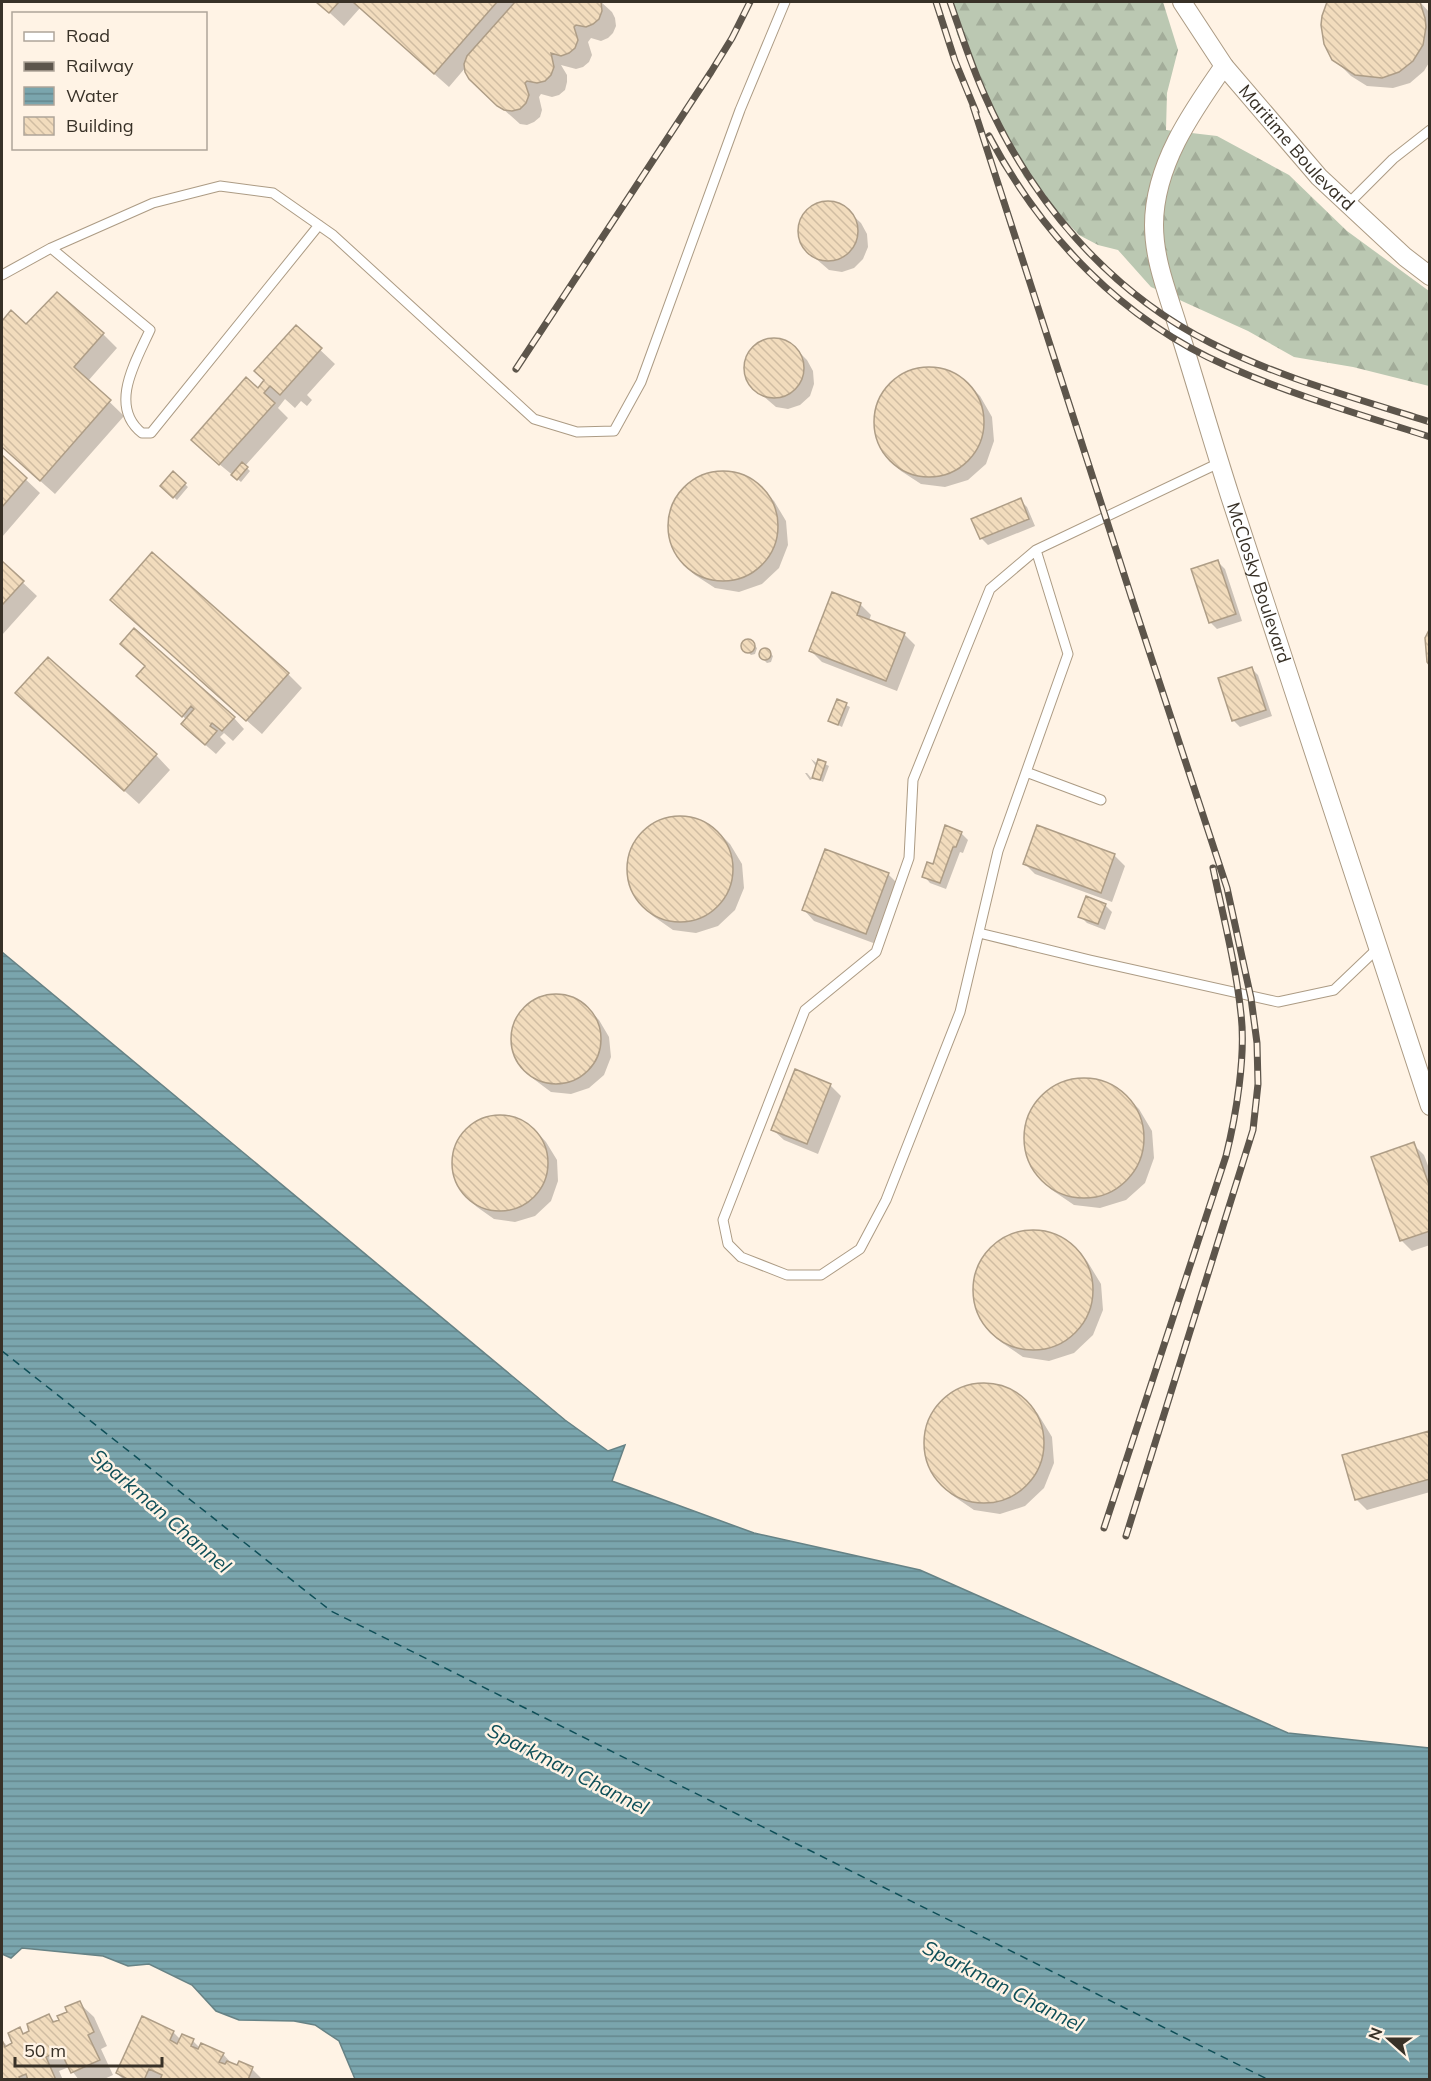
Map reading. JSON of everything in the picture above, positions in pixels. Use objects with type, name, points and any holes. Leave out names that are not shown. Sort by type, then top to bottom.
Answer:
[{"type":"street","name":"Maritime Boulevard","points":[[1182,2],[1224,66],[1319,177],[1405,257],[1430,276]]},
{"type":"street","name":"McClosky Boulevard","points":[[1224,66],[1189,115],[1170,155],[1159,188],[1154,224],[1156,250],[1164,285],[1219,463],[1430,1106]]},
{"type":"lane","points":[[2,274],[51,248],[153,203],[220,186],[273,193],[333,235],[534,418],[577,432],[614,431],[641,382],[740,110],[784,2]]},
{"type":"lane","points":[[1348,204],[1393,159],[1430,130]]},
{"type":"lane","points":[[51,248],[150,330],[128,378],[125,408],[134,427],[142,433],[151,433],[319,225]]},
{"type":"lane","points":[[1036,550],[1068,654],[998,851],[960,1012],[886,1200],[860,1249],[821,1275],[787,1275],[741,1257],[728,1244],[723,1220],[806,1010],[876,952],[909,858],[913,780],[990,589],[1036,550],[1219,463]]},
{"type":"lane","points":[[1026,772],[1101,800]]},
{"type":"lane","points":[[979,933],[1278,1002],[1334,990],[1378,948]]},
{"type":"green space","points":[[951,2],[1163,2],[1178,50],[1167,93],[1166,130],[1217,136],[1289,175],[1347,231],[1429,291],[1429,386],[1353,367],[1294,357],[1248,331],[1151,287],[1118,250],[1098,245],[1079,235],[1024,177],[1008,144],[988,112],[977,79],[957,34]]},
{"type":"water","name":"Sparkman Channel","points":[[2,952],[565,1420],[608,1451],[625,1445],[612,1481],[754,1533],[920,1570],[1288,1733],[1429,1748],[1429,2079],[355,2079],[339,2041],[315,2025],[294,2021],[239,2020],[216,2011],[192,1985],[149,1964],[128,1966],[103,1956],[22,1948],[11,1958],[2,1954]]},
{"type":"building","points":[[316,2],[339,2],[329,13]]},
{"type":"building","points":[[353,2],[497,2],[434,74]]},
{"type":"building","points":[[515,2],[601,2],[602,11],[599,19],[593,24],[586,27],[576,25],[574,27],[578,40],[575,48],[561,56],[551,53],[554,67],[551,75],[545,81],[537,83],[527,81],[525,83],[529,95],[526,103],[520,109],[512,111],[497,106],[469,79],[464,64],[467,56]]},
{"type":"building","points":[[1327,2],[1420,2],[1426,27],[1423,45],[1413,61],[1399,72],[1382,78],[1355,75],[1332,60],[1324,44],[1321,25]]},
{"type":"building","points":[[828,201],[845,206],[853,214],[858,231],[853,248],[845,256],[828,261],[811,256],[803,248],[798,231],[803,214],[811,206]]},
{"type":"building","points":[[57,292],[104,333],[74,367],[111,400],[40,481],[2,447],[2,321],[11,310],[26,324]]},
{"type":"building","points":[[296,325],[322,348],[280,395],[270,386],[264,393],[275,403],[219,465],[191,440],[246,377],[258,388],[264,380],[254,371]]},
{"type":"building","points":[[774,338],[791,343],[799,351],[804,368],[799,385],[791,393],[774,398],[757,393],[749,385],[744,368],[749,351],[757,343]]},
{"type":"building","points":[[929,367],[950,372],[968,383],[979,401],[984,422],[979,443],[968,461],[950,472],[929,477],[908,472],[890,461],[879,443],[874,422],[879,401],[890,383],[908,372]]},
{"type":"building","points":[[2,455],[27,478],[2,507]]},
{"type":"building","points":[[242,462],[248,467],[237,480],[231,475]]},
{"type":"building","points":[[173,471],[186,483],[173,498],[160,486]]},
{"type":"building","points":[[723,471],[744,476],[762,487],[773,505],[778,526],[773,547],[762,565],[744,576],[723,581],[702,576],[684,565],[673,547],[668,526],[673,505],[684,487],[702,476]]},
{"type":"building","points":[[1021,498],[1029,519],[980,539],[971,519]]},
{"type":"building","points":[[152,552],[289,673],[246,721],[110,600]]},
{"type":"building","points":[[1218,560],[1236,614],[1209,623],[1191,569]]},
{"type":"building","points":[[2,561],[24,581],[2,605]]},
{"type":"building","points":[[832,592],[861,603],[857,615],[905,633],[886,681],[809,651]]},
{"type":"building","points":[[134,628],[235,717],[222,731],[212,723],[210,726],[217,731],[205,745],[181,724],[194,709],[191,706],[182,717],[136,676],[145,666],[120,644]]},
{"type":"building","points":[[1430,628],[1430,666],[1427,662],[1425,638]]},
{"type":"building","points":[[748,639],[753,641],[755,646],[753,651],[748,653],[743,651],[741,646],[743,641]]},
{"type":"building","points":[[767,648],[770,649],[770,659],[763,660],[760,659],[759,652],[760,649]]},
{"type":"building","points":[[48,657],[157,754],[124,791],[15,693]]},
{"type":"building","points":[[1252,667],[1266,710],[1232,721],[1218,678]]},
{"type":"building","points":[[837,699],[847,703],[838,725],[828,721]]},
{"type":"building","points":[[818,759],[826,762],[820,780],[812,778]]},
{"type":"building","points":[[680,816],[700,820],[718,831],[729,849],[733,869],[729,889],[718,907],[700,918],[680,922],[660,918],[642,907],[631,889],[627,869],[631,849],[642,831],[660,820]]},
{"type":"building","points":[[945,825],[962,832],[956,847],[953,847],[940,883],[922,877],[927,862],[933,864]]},
{"type":"building","points":[[1037,825],[1115,854],[1101,893],[1023,864]]},
{"type":"building","points":[[825,849],[889,873],[866,934],[802,910]]},
{"type":"building","points":[[1086,896],[1106,904],[1098,924],[1078,917]]},
{"type":"building","points":[[556,994],[573,998],[588,1007],[597,1022],[601,1039],[597,1056],[588,1071],[573,1080],[556,1084],[539,1080],[524,1071],[515,1056],[511,1039],[515,1022],[524,1007],[539,998]]},
{"type":"building","points":[[795,1069],[831,1084],[807,1144],[771,1130]]},
{"type":"building","points":[[1084,1078],[1107,1083],[1126,1096],[1139,1115],[1144,1138],[1139,1161],[1126,1180],[1107,1193],[1084,1198],[1061,1193],[1042,1180],[1029,1161],[1024,1138],[1029,1115],[1042,1096],[1061,1083]]},
{"type":"building","points":[[500,1115],[519,1118],[534,1129],[545,1144],[548,1163],[545,1182],[534,1197],[519,1208],[500,1211],[481,1208],[466,1197],[455,1182],[452,1163],[455,1144],[466,1129],[481,1118]]},
{"type":"building","points":[[1414,1142],[1430,1188],[1430,1231],[1400,1241],[1371,1157]]},
{"type":"building","points":[[1033,1230],[1056,1235],[1075,1248],[1088,1267],[1093,1290],[1088,1313],[1075,1332],[1056,1345],[1033,1350],[1010,1345],[991,1332],[978,1313],[973,1290],[978,1267],[991,1248],[1010,1235]]},
{"type":"building","points":[[984,1383],[1007,1388],[1026,1401],[1039,1420],[1044,1443],[1039,1466],[1026,1485],[1007,1498],[984,1503],[961,1498],[942,1485],[929,1466],[924,1443],[929,1420],[942,1401],[961,1388]]},
{"type":"building","points":[[1429,1431],[1430,1479],[1355,1500],[1342,1455]]},
{"type":"building","points":[[80,2001],[94,2032],[88,2035],[100,2060],[71,2073],[60,2050],[46,2057],[56,2080],[28,2080],[26,2074],[19,2077],[20,2080],[2,2080],[2,2040],[5,2047],[12,2043],[8,2033],[20,2027],[23,2034],[29,2031],[27,2024],[49,2014],[53,2022],[59,2020],[57,2016],[67,2012],[65,2007]]},
{"type":"building","points":[[142,2016],[174,2031],[170,2040],[177,2044],[182,2034],[194,2039],[191,2046],[198,2049],[201,2043],[224,2053],[219,2062],[225,2064],[227,2061],[237,2065],[239,2061],[253,2067],[248,2080],[160,2080],[162,2075],[149,2069],[144,2080],[129,2080],[116,2073]]},
{"type":"ferry route","points":[[2,1351],[331,1611],[1269,2080]]},
{"type":"railway","points":[[516,369],[711,72],[750,2]]},
{"type":"railway","points":[[936,2],[955,61],[976,112]]},
{"type":"railway","points":[[950,2],[985,96],[1003,134],[1049,206],[1107,270],[1174,322],[1211,343],[1264,367],[1319,387],[1430,422]]},
{"type":"railway","points":[[973,106],[1227,888],[1251,998],[1257,1043],[1258,1084],[1253,1130],[1126,1536]]},
{"type":"railway","points":[[989,136],[1010,173],[1060,241],[1088,271],[1153,325],[1227,366],[1327,404],[1430,437]]},
{"type":"railway","points":[[1104,1528],[1226,1156],[1236,1105],[1241,1067],[1241,1014],[1233,959],[1213,868]]}]
